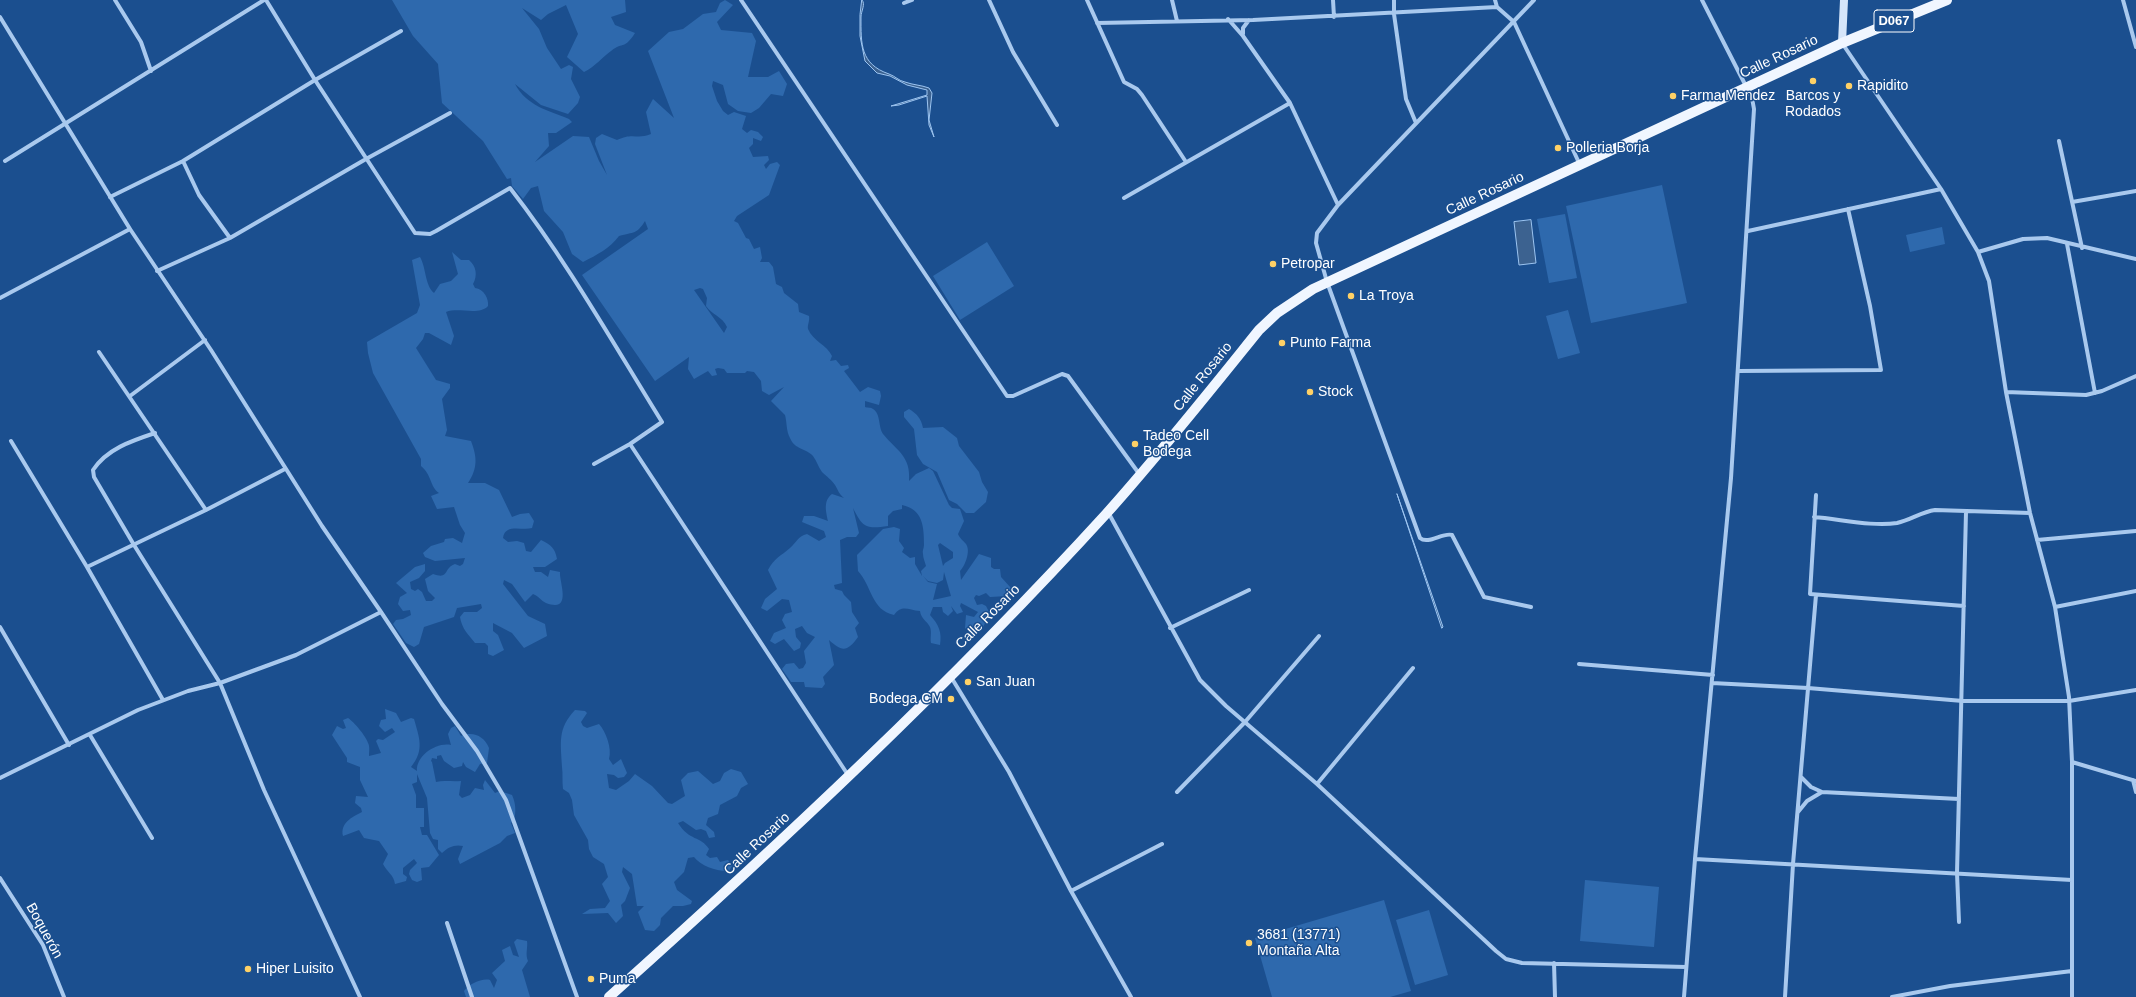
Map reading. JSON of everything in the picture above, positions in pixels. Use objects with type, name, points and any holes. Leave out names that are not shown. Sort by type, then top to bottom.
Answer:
[{"type":"main road","name":"Calle Rosario","points":[[609,997],[782,841],[849,776],[1059,565],[1140,475],[1259,330],[1277,313],[1313,289],[1327,282],[1842,43],[1947,0]]},
{"type":"street","points":[[115,0],[141,42],[151,71]]},
{"type":"street","points":[[5,161],[265,0],[315,80],[415,233],[430,234],[510,188],[565,265],[662,422],[630,444],[594,464]]},
{"type":"street","points":[[741,0],[1007,396],[1013,396],[1062,374],[1068,376],[1140,475]]},
{"type":"street","points":[[904,3],[912,0]]},
{"type":"street","points":[[989,0],[1013,52],[1057,125]]},
{"type":"street","points":[[1087,0],[1124,82],[1142,95],[1186,162]]},
{"type":"street","points":[[1172,0],[1177,21]]},
{"type":"street","points":[[1333,0],[1334,17]]},
{"type":"street","points":[[1394,0],[1394,14],[1406,99],[1416,123]]},
{"type":"street","points":[[1495,0],[1497,7],[1514,22],[1580,165]]},
{"type":"street","points":[[1532,607],[1484,597],[1452,535],[1448,534],[1426,540],[1420,538],[1327,282],[1316,243],[1317,233],[1338,205],[1534,0]]},
{"type":"street","points":[[1684,997],[1694,859],[1727,533],[1748,231],[1754,109],[1752,98],[1702,0]]},
{"type":"street","points":[[1844,0],[1842,43],[1941,189],[1978,252],[1993,300],[2006,392],[2036,540],[2055,606],[2069,700],[2072,762],[2072,997]]},
{"type":"street","points":[[2122,0],[2136,47]]},
{"type":"street","points":[[1097,23],[1334,17],[1497,7]]},
{"type":"street","points":[[0,16],[65,124],[157,271],[205,340],[322,526],[382,612],[442,704],[477,751],[506,800],[577,997]]},
{"type":"street","points":[[1228,19],[1244,36],[1290,103],[1338,205]]},
{"type":"street","points":[[1244,36],[1242,30],[1250,20]]},
{"type":"street","points":[[110,197],[182,161],[315,80],[401,31]]},
{"type":"street","points":[[1124,198],[1290,103]]},
{"type":"street","points":[[157,271],[230,238],[366,159],[450,113]]},
{"type":"street","points":[[2059,140],[2082,248]]},
{"type":"street","points":[[182,161],[199,195],[230,238]]},
{"type":"street","points":[[1748,231],[1941,189]]},
{"type":"street","points":[[2072,202],[2136,191]]},
{"type":"street","points":[[1738,371],[1881,370],[1870,306],[1848,209]]},
{"type":"street","points":[[0,298],[130,229]]},
{"type":"street","points":[[1978,252],[2023,239],[2047,238],[2082,248],[2136,259]]},
{"type":"street","points":[[2067,244],[2095,393]]},
{"type":"street","points":[[130,396],[205,340]]},
{"type":"street","points":[[99,352],[206,510]]},
{"type":"street","points":[[2006,392],[2071,395],[2095,393],[2136,376]]},
{"type":"street","points":[[155,433],[112,451],[101,460],[93,470],[97,485],[220,683],[268,798],[360,997]]},
{"type":"street","points":[[11,441],[87,567],[163,700]]},
{"type":"street","points":[[630,444],[849,776]]},
{"type":"street","points":[[87,567],[206,510],[286,468]]},
{"type":"street","points":[[1816,495],[1810,593],[1816,595],[1964,606]]},
{"type":"street","points":[[1814,517],[1887,524],[1904,521],[1925,512],[1935,510],[2030,513]]},
{"type":"street","points":[[1108,512],[1170,628],[1200,680],[1245,722],[1317,784],[1496,951],[1512,961],[1554,964],[1686,967]]},
{"type":"street","points":[[1958,922],[1958,799],[1962,701],[1966,512]]},
{"type":"street","points":[[2036,540],[2136,531]]},
{"type":"street","points":[[1170,628],[1249,590]]},
{"type":"street","points":[[2055,606],[2136,591]]},
{"type":"street","points":[[1785,997],[1793,864],[1816,595]]},
{"type":"street","points":[[0,778],[90,735],[138,710],[195,688],[220,683],[296,655],[382,612]]},
{"type":"street","points":[[0,627],[69,745]]},
{"type":"street","points":[[1177,792],[1245,722],[1319,636]]},
{"type":"street","points":[[1579,664],[1713,675]]},
{"type":"street","points":[[1317,784],[1413,668]]},
{"type":"street","points":[[950,675],[1009,772],[1071,891],[1131,997]]},
{"type":"street","points":[[1712,683],[1808,688],[1962,701],[2069,700],[2136,690]]},
{"type":"street","points":[[90,735],[152,838]]},
{"type":"street","points":[[2072,762],[2135,780],[2136,792]]},
{"type":"street","points":[[1801,777],[1811,787],[1822,792],[1958,799]]},
{"type":"street","points":[[1798,812],[1808,801],[1822,792]]},
{"type":"street","points":[[1071,891],[1162,844]]},
{"type":"street","points":[[1694,859],[2072,880]]},
{"type":"street","name":"Boquerón","points":[[0,878],[43,945],[64,997]]},
{"type":"street","points":[[447,923],[472,997]]},
{"type":"street","points":[[1554,964],[1555,997]]},
{"type":"street","points":[[1892,997],[1950,986],[2072,971]]},
{"type":"shaded area","points":[[392,0],[625,0],[626,12],[611,17],[615,25],[635,33],[626,44],[615,48],[584,72],[567,57],[578,34],[566,5],[548,14],[541,20],[522,8],[539,29],[547,48],[561,69],[569,65],[573,67],[571,79],[580,97],[578,103],[568,114],[541,105],[515,84],[525,97],[538,106],[569,119],[572,122],[556,133],[548,133],[549,146],[535,162],[573,136],[589,137],[599,161],[607,175],[595,144],[596,138],[602,134],[617,140],[631,136],[646,136],[651,134],[646,112],[653,99],[674,118],[648,51],[669,32],[683,29],[703,14],[716,12],[720,3],[725,0],[733,5],[717,22],[721,30],[752,33],[756,41],[748,77],[768,77],[779,71],[787,84],[783,96],[771,94],[759,108],[751,113],[738,111],[728,104],[723,85],[713,81],[712,86],[717,101],[723,111],[728,115],[734,112],[746,116],[742,129],[747,133],[751,130],[758,132],[763,137],[761,141],[753,138],[753,144],[749,148],[753,157],[768,156],[769,160],[764,165],[766,169],[770,164],[777,162],[780,165],[769,195],[737,216],[734,221],[738,223],[754,249],[760,247],[762,258],[760,262],[769,262],[773,267],[776,284],[782,287],[784,293],[798,304],[799,312],[809,316],[808,329],[813,337],[830,352],[832,356],[830,361],[836,360],[841,366],[848,365],[849,368],[844,371],[860,392],[868,387],[880,391],[881,396],[879,405],[865,401],[865,407],[876,411],[881,431],[902,454],[908,466],[909,481],[916,474],[929,468],[933,471],[949,505],[952,508],[960,509],[964,521],[958,534],[966,544],[968,550],[964,566],[960,571],[961,580],[979,554],[991,558],[991,567],[994,569],[1000,569],[1001,577],[1011,588],[1010,594],[1007,596],[990,597],[986,593],[979,596],[976,595],[974,598],[977,605],[982,604],[986,606],[990,614],[983,627],[968,631],[965,628],[966,615],[974,617],[978,612],[961,603],[960,606],[963,612],[957,614],[951,606],[953,611],[948,616],[943,612],[942,607],[933,607],[930,615],[936,622],[939,629],[941,636],[940,645],[931,643],[930,627],[920,611],[906,608],[900,610],[894,615],[881,608],[876,603],[863,577],[858,571],[857,555],[883,529],[894,527],[900,529],[899,541],[904,548],[902,552],[910,558],[915,557],[915,564],[922,576],[921,571],[926,566],[923,553],[923,525],[914,510],[902,505],[902,509],[893,511],[888,516],[888,526],[881,527],[866,526],[860,520],[853,508],[859,533],[856,537],[847,537],[840,540],[842,583],[834,585],[835,589],[842,591],[851,602],[852,612],[859,623],[855,628],[858,637],[851,646],[844,649],[829,640],[834,665],[823,677],[825,684],[822,688],[805,687],[804,682],[791,682],[782,669],[786,664],[794,663],[799,669],[803,668],[806,663],[804,651],[815,637],[807,633],[802,626],[795,629],[796,637],[801,643],[800,648],[794,651],[784,639],[775,644],[770,641],[774,633],[786,628],[782,620],[785,614],[792,612],[789,600],[782,599],[767,611],[761,608],[765,599],[777,589],[768,570],[775,560],[802,536],[807,534],[819,541],[826,537],[824,531],[802,522],[804,516],[814,516],[828,521],[826,503],[829,497],[832,494],[844,498],[832,481],[822,472],[813,456],[792,442],[788,432],[785,415],[771,401],[784,387],[769,395],[762,391],[761,381],[754,372],[747,371],[745,373],[727,373],[724,369],[718,368],[715,369],[717,375],[712,376],[708,371],[694,379],[688,369],[689,357],[655,381],[582,275],[648,229],[645,221],[637,230],[632,233],[619,236],[607,248],[583,262],[572,254],[563,232],[544,211],[538,186],[531,188],[523,199],[512,186],[511,178],[507,179],[483,141],[442,103],[438,64],[413,36]],"holes":[[[700,288],[703,289],[707,298],[706,306],[725,323],[727,327],[724,333],[694,290]],[[940,543],[953,552],[953,558],[943,566],[938,545]],[[944,572],[951,596],[933,600],[937,584],[928,582],[923,576],[928,581],[937,583],[943,580]]]},
{"type":"shaded area","points":[[862,0],[864,4],[861,17],[861,36],[867,59],[879,70],[901,81],[929,88],[932,93],[929,120],[934,137],[929,125],[927,96],[891,106],[927,95],[927,90],[907,85],[890,76],[877,73],[865,61],[860,36],[860,15]]},
{"type":"shaded area","points":[[1662,185],[1687,303],[1591,323],[1566,206]]},
{"type":"shaded area","points":[[1565,214],[1577,278],[1549,283],[1537,219]]},
{"type":"shaded area","points":[[1531,220],[1536,263],[1519,265],[1514,222]]},
{"type":"shaded area","points":[[1942,227],[1945,244],[1910,252],[1906,235]]},
{"type":"shaded area","points":[[987,242],[1014,286],[960,320],[933,276]]},
{"type":"shaded area","points":[[452,252],[461,260],[469,260],[473,265],[476,274],[473,284],[475,288],[483,292],[488,300],[488,306],[484,309],[474,311],[457,310],[446,312],[454,336],[451,345],[429,333],[425,333],[423,339],[416,348],[436,380],[450,384],[450,388],[442,399],[447,430],[445,436],[471,441],[476,462],[474,472],[468,483],[485,483],[499,490],[512,517],[529,513],[534,521],[532,528],[510,529],[504,533],[503,538],[508,542],[517,541],[524,543],[526,551],[531,552],[541,540],[550,545],[554,549],[557,559],[545,567],[533,567],[535,572],[541,572],[548,577],[550,570],[560,572],[563,595],[559,604],[554,605],[546,603],[533,594],[525,602],[512,584],[504,580],[503,584],[528,616],[545,624],[547,636],[524,648],[512,633],[493,623],[493,631],[498,635],[504,650],[493,656],[488,654],[488,646],[485,643],[475,643],[462,625],[460,617],[464,612],[477,612],[482,608],[481,604],[457,608],[454,617],[424,627],[419,644],[414,647],[406,643],[393,624],[396,620],[403,619],[411,615],[410,610],[403,611],[398,604],[400,597],[407,593],[396,583],[415,567],[425,564],[425,571],[419,578],[410,582],[411,589],[415,591],[418,589],[422,592],[426,601],[432,601],[435,598],[428,591],[425,579],[433,574],[444,575],[451,566],[455,564],[460,566],[463,564],[465,558],[435,561],[425,557],[423,553],[431,546],[444,542],[445,539],[453,538],[462,543],[465,533],[460,525],[454,507],[437,509],[431,496],[439,493],[434,488],[425,469],[421,466],[421,459],[373,373],[367,342],[417,313],[420,305],[412,260],[420,257],[427,281],[434,293],[440,284],[451,281],[458,274]]},
{"type":"shaded area","points":[[1568,310],[1580,353],[1558,359],[1546,316]]},
{"type":"shaded area","points":[[909,409],[918,417],[923,428],[943,427],[957,438],[959,446],[979,472],[982,482],[988,492],[986,502],[974,513],[966,513],[957,504],[949,500],[937,472],[923,464],[917,455],[914,429],[904,417],[904,412]]},
{"type":"shaded area","points":[[1397,494],[1443,627],[1442,628]]},
{"type":"shaded area","points":[[385,709],[396,713],[401,722],[411,718],[414,719],[420,743],[418,755],[411,767],[417,771],[420,760],[428,751],[439,746],[451,745],[448,734],[451,728],[455,726],[461,736],[474,734],[484,740],[489,748],[487,763],[480,764],[475,772],[466,767],[463,762],[462,766],[454,768],[444,761],[441,755],[437,756],[437,759],[432,758],[431,761],[436,782],[461,781],[459,795],[462,798],[470,795],[475,788],[484,790],[483,785],[485,780],[495,793],[500,791],[512,795],[515,811],[514,821],[511,823],[515,833],[507,836],[500,843],[460,864],[458,859],[463,846],[452,846],[442,853],[438,849],[438,840],[433,839],[430,833],[427,798],[417,774],[417,782],[412,784],[416,795],[416,808],[424,808],[424,827],[420,827],[422,835],[427,835],[439,855],[429,867],[421,868],[422,880],[417,882],[412,880],[409,874],[410,870],[417,863],[414,859],[403,868],[403,874],[407,877],[406,881],[395,884],[393,878],[383,864],[388,854],[379,841],[364,838],[359,830],[343,836],[343,827],[345,824],[351,818],[362,812],[361,808],[355,803],[356,796],[368,797],[360,780],[360,767],[347,762],[347,758],[332,735],[337,726],[343,729],[346,728],[343,720],[348,718],[360,729],[367,740],[369,746],[369,756],[381,753],[376,741],[378,739],[383,740],[395,732],[392,728],[385,732],[379,726],[381,720],[386,719]]},
{"type":"shaded area","points":[[575,710],[585,711],[587,713],[581,722],[583,726],[587,728],[599,724],[602,727],[608,740],[610,750],[609,759],[613,765],[621,759],[627,773],[624,777],[618,778],[614,775],[607,774],[609,788],[616,790],[629,781],[635,774],[652,786],[668,803],[672,804],[685,796],[681,780],[688,773],[698,771],[713,784],[720,781],[724,773],[731,769],[741,772],[748,784],[741,788],[737,796],[720,805],[718,814],[708,818],[706,825],[714,832],[715,837],[709,838],[706,831],[701,829],[696,830],[683,821],[678,823],[686,833],[706,845],[709,849],[706,855],[710,858],[717,857],[720,862],[728,860],[732,866],[729,871],[720,870],[705,866],[694,857],[688,858],[684,872],[674,882],[677,890],[692,901],[691,904],[673,906],[661,918],[660,925],[654,931],[645,930],[638,912],[644,906],[637,906],[632,874],[623,867],[622,872],[630,888],[625,901],[621,905],[623,916],[616,923],[608,913],[582,914],[590,909],[605,908],[610,901],[602,884],[608,877],[604,864],[593,857],[589,849],[588,840],[574,815],[572,800],[569,793],[563,789],[561,737],[565,724]]},
{"type":"shaded area","points":[[1585,880],[1659,887],[1654,947],[1580,941]]},
{"type":"shaded area","points":[[1384,900],[1411,991],[1390,997],[1272,997],[1255,938]]},
{"type":"shaded area","points":[[1429,910],[1448,975],[1415,985],[1396,920]]},
{"type":"shaded area","points":[[517,939],[527,941],[528,961],[522,970],[530,997],[466,997],[464,991],[476,982],[490,980],[494,988],[497,980],[492,973],[505,961],[502,950],[510,946],[513,955],[519,957],[514,942]]},
{"type":"place","name":"Barcos y Rodados","points":[[1813,81]]},
{"type":"place","name":"Rapidito","points":[[1849,86]]},
{"type":"place","name":"Farma Mendez","points":[[1673,96]]},
{"type":"place","name":"Polleria Borja","points":[[1558,148]]},
{"type":"place","name":"Petropar","points":[[1273,264]]},
{"type":"place","name":"La Troya","points":[[1351,296]]},
{"type":"place","name":"Punto Farma","points":[[1282,343]]},
{"type":"place","name":"Stock","points":[[1310,392]]},
{"type":"place","name":"Tadeo Cell Bodega","points":[[1135,444]]},
{"type":"place","name":"San Juan","points":[[968,682]]},
{"type":"place","name":"Bodega CM","points":[[951,699]]},
{"type":"place","name":"3681 (13771) Montaña Alta","points":[[1249,943]]},
{"type":"place","name":"Hiper Luisito","points":[[248,969]]},
{"type":"place","name":"Puma","points":[[591,979]]}]
